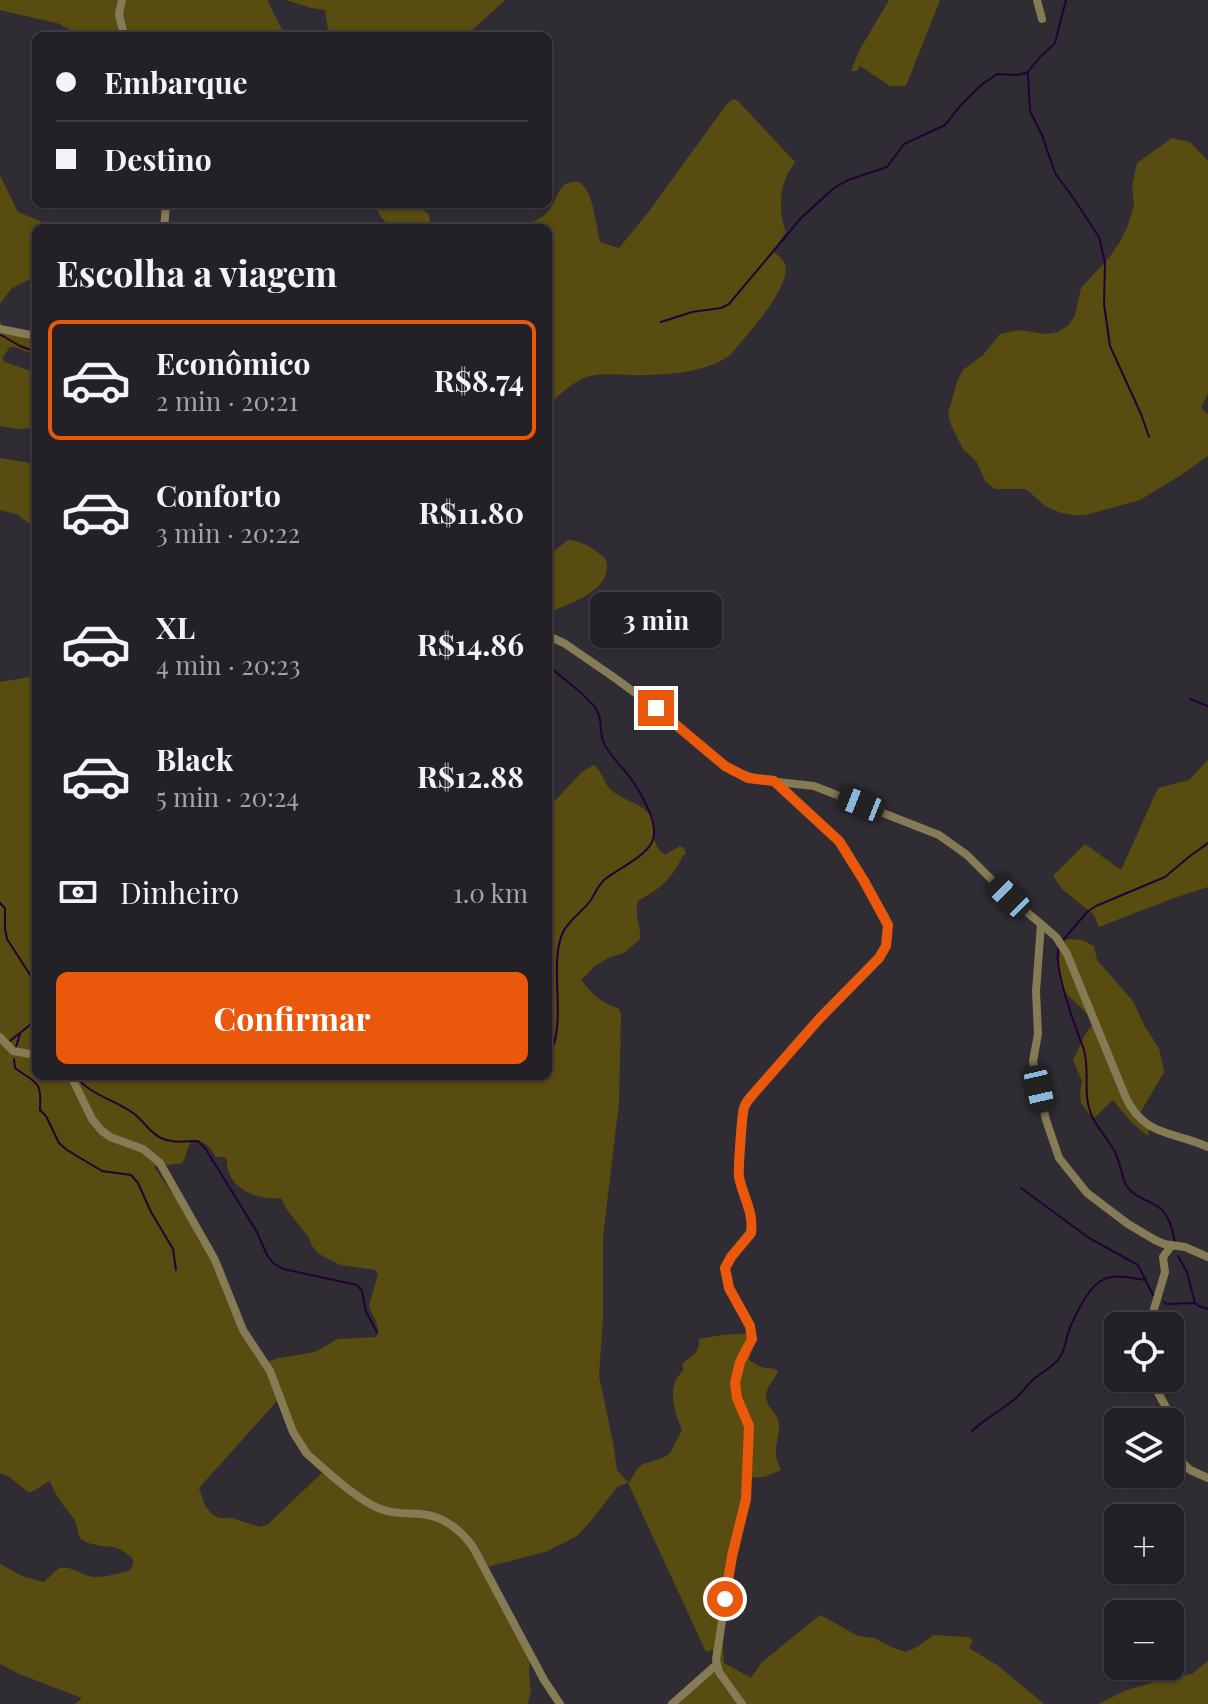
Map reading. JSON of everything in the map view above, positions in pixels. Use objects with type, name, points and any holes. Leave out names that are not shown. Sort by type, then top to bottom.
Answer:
[{"type":"street","points":[[122,0],[119,14],[123,32]]},
{"type":"street","points":[[1037,0],[1042,19]]},
{"type":"street","points":[[0,329],[32,335]]},
{"type":"street","points":[[552,638],[612,676],[674,722],[725,766],[748,778],[814,786],[930,830],[958,848],[1056,937],[1067,954],[1126,1098],[1138,1116],[1153,1129],[1208,1147]]},
{"type":"street","points":[[672,1704],[716,1665],[732,1556],[746,1499],[749,1426],[737,1398],[735,1383],[740,1362],[751,1344],[751,1330],[729,1288],[725,1273],[727,1263],[751,1233],[752,1227],[739,1178],[742,1116],[746,1103],[755,1092],[820,1018],[879,958],[889,936],[885,917],[846,850],[774,781]]},
{"type":"street","points":[[1041,924],[1036,991],[1038,1034],[1033,1061],[1046,1120],[1059,1158],[1097,1202],[1148,1237],[1208,1257]]},
{"type":"street","points":[[0,1037],[13,1051],[32,1054]]},
{"type":"street","points":[[73,1080],[92,1119],[101,1130],[110,1137],[143,1149],[160,1163],[215,1260],[243,1330],[270,1371],[301,1447],[368,1503],[388,1511],[433,1516],[461,1533],[473,1547],[560,1704]]},
{"type":"street","points":[[1153,1312],[1165,1272],[1163,1257],[1172,1245]]},
{"type":"street","points":[[1158,1392],[1167,1409],[1183,1463],[1190,1470],[1208,1478]]},
{"type":"street","points":[[716,1665],[742,1704]]},
{"type":"shaded area","points":[[0,0],[267,0],[283,32],[73,32],[60,24],[0,10]]},
{"type":"shaded area","points":[[286,0],[505,0],[470,32],[330,32],[325,10]]},
{"type":"shaded area","points":[[889,0],[940,0],[906,86],[890,86],[860,66],[857,71],[851,71],[860,49]]},
{"type":"shaded area","points":[[733,99],[738,101],[795,162],[782,192],[781,214],[786,232],[773,251],[784,263],[785,275],[774,299],[729,356],[718,362],[670,374],[594,375],[577,381],[552,402],[552,224],[530,224],[552,208],[565,184],[578,182],[591,200],[600,242],[619,248]]},
{"type":"shaded area","points":[[1172,138],[1190,142],[1208,161],[1208,393],[1201,408],[1208,414],[1208,456],[1140,500],[1086,515],[1061,513],[1045,506],[1026,489],[995,489],[986,482],[976,461],[963,449],[951,425],[948,413],[958,379],[963,370],[983,355],[1000,334],[1019,330],[1046,334],[1058,332],[1069,325],[1075,315],[1081,288],[1108,259],[1128,225],[1134,205],[1132,186],[1137,163]]},
{"type":"shaded area","points":[[0,175],[18,212],[47,224],[32,224],[32,278],[11,289],[0,304]]},
{"type":"shaded area","points":[[377,208],[421,208],[429,215],[430,224],[390,224]]},
{"type":"shaded area","points":[[0,321],[7,333],[32,340],[32,353],[10,347],[2,358],[5,362],[32,372],[32,428],[0,426]]},
{"type":"shaded area","points":[[0,458],[32,463],[32,525],[19,515],[0,510]]},
{"type":"shaded area","points":[[568,540],[576,541],[603,556],[607,564],[605,576],[593,591],[552,611],[552,553]]},
{"type":"shaded area","points":[[32,677],[32,1080],[552,1080],[552,804],[582,772],[594,765],[612,791],[646,811],[653,820],[656,844],[665,855],[680,846],[686,854],[665,882],[638,901],[640,939],[624,953],[595,966],[581,980],[597,997],[618,1008],[621,1014],[619,1103],[603,1236],[599,1376],[617,1470],[629,1483],[643,1464],[670,1453],[682,1430],[674,1407],[673,1391],[683,1371],[683,1363],[697,1351],[699,1339],[755,1333],[749,1360],[778,1371],[766,1395],[779,1424],[776,1451],[781,1470],[764,1477],[749,1478],[742,1538],[725,1619],[724,1663],[751,1678],[762,1662],[820,1615],[858,1636],[874,1638],[906,1652],[933,1635],[968,1637],[973,1640],[969,1648],[997,1665],[1044,1704],[674,1704],[712,1665],[713,1650],[706,1652],[628,1483],[617,1487],[577,1536],[545,1552],[487,1567],[530,1656],[531,1690],[528,1704],[75,1704],[82,1698],[0,1664],[0,1564],[22,1576],[44,1582],[56,1570],[63,1568],[96,1577],[129,1571],[133,1559],[117,1548],[91,1544],[80,1538],[75,1521],[50,1481],[28,1492],[0,1473],[0,682]],"holes":[[[193,1140],[201,1142],[216,1157],[227,1160],[232,1178],[245,1191],[262,1197],[281,1198],[319,1254],[340,1265],[375,1270],[378,1274],[369,1306],[377,1325],[377,1337],[338,1339],[315,1352],[267,1362],[237,1318],[207,1248],[154,1167],[182,1163]],[[277,1401],[316,1463],[325,1470],[267,1525],[260,1527],[213,1515],[205,1506],[199,1488]]]},
{"type":"shaded area","points":[[1208,760],[1208,887],[1099,927],[1094,915],[1062,889],[1053,876],[1085,844],[1121,870],[1158,788],[1189,780]]},
{"type":"shaded area","points":[[1082,940],[1094,946],[1097,960],[1133,1001],[1159,1048],[1164,1072],[1140,1113],[1149,1128],[1148,1136],[1132,1123],[1113,1100],[1093,1119],[1081,1103],[1082,1081],[1073,1060],[1084,1036],[1094,1024],[1061,983],[1061,942]]},
{"type":"shaded area","points":[[1208,1661],[1208,1704],[1099,1704],[1124,1691],[1161,1680],[1184,1680],[1184,1675],[1192,1674]]},
{"type":"waterway","points":[[661,322],[729,304],[801,218],[834,188],[887,167],[904,144],[945,125],[980,86],[997,74],[1028,72],[1055,43],[1066,0]]},
{"type":"waterway","points":[[1028,74],[1030,111],[1055,173],[1099,237],[1105,263],[1104,304],[1110,346],[1149,437]]},
{"type":"waterway","points":[[1,335],[32,350]]},
{"type":"waterway","points":[[552,668],[597,710],[603,741],[633,781],[654,826],[648,848],[604,880],[563,932],[557,958],[558,1018],[553,1047]]},
{"type":"waterway","points":[[1190,699],[1208,706]]},
{"type":"waterway","points":[[1064,939],[1087,912],[1165,877],[1208,843]]},
{"type":"waterway","points":[[0,903],[5,908],[7,939],[32,978]]},
{"type":"waterway","points":[[1059,946],[1061,981],[1085,1055],[1091,1114],[1114,1150],[1126,1185],[1133,1193],[1164,1212],[1171,1224],[1175,1243]]},
{"type":"waterway","points":[[10,1041],[32,1023]]},
{"type":"waterway","points":[[16,1047],[20,1034]]},
{"type":"waterway","points":[[14,1059],[15,1068],[32,1079]]},
{"type":"waterway","points":[[33,1080],[39,1087],[40,1110],[59,1143],[102,1171],[131,1175],[138,1183],[173,1249],[176,1270]]},
{"type":"waterway","points":[[79,1080],[126,1108],[161,1138],[175,1142],[198,1141],[257,1232],[273,1263],[283,1269],[357,1285],[377,1332]]},
{"type":"waterway","points":[[1021,1188],[1089,1238],[1138,1265],[1153,1295]]},
{"type":"waterway","points":[[1178,1256],[1187,1272],[1195,1303]]},
{"type":"waterway","points":[[972,1431],[1012,1402],[1058,1360],[1080,1308],[1098,1283],[1115,1277],[1146,1280]]},
{"type":"waterway","points":[[1164,1302],[1195,1303],[1208,1309]]},
{"type":"route","points":[[656,708],[725,766],[748,778],[774,781],[839,841],[877,903],[888,925],[889,936],[879,958],[820,1018],[755,1092],[746,1103],[742,1116],[739,1178],[752,1227],[751,1233],[727,1263],[725,1273],[729,1288],[751,1330],[751,1344],[736,1373],[735,1391],[748,1421],[749,1432],[746,1499],[725,1599]]}]
